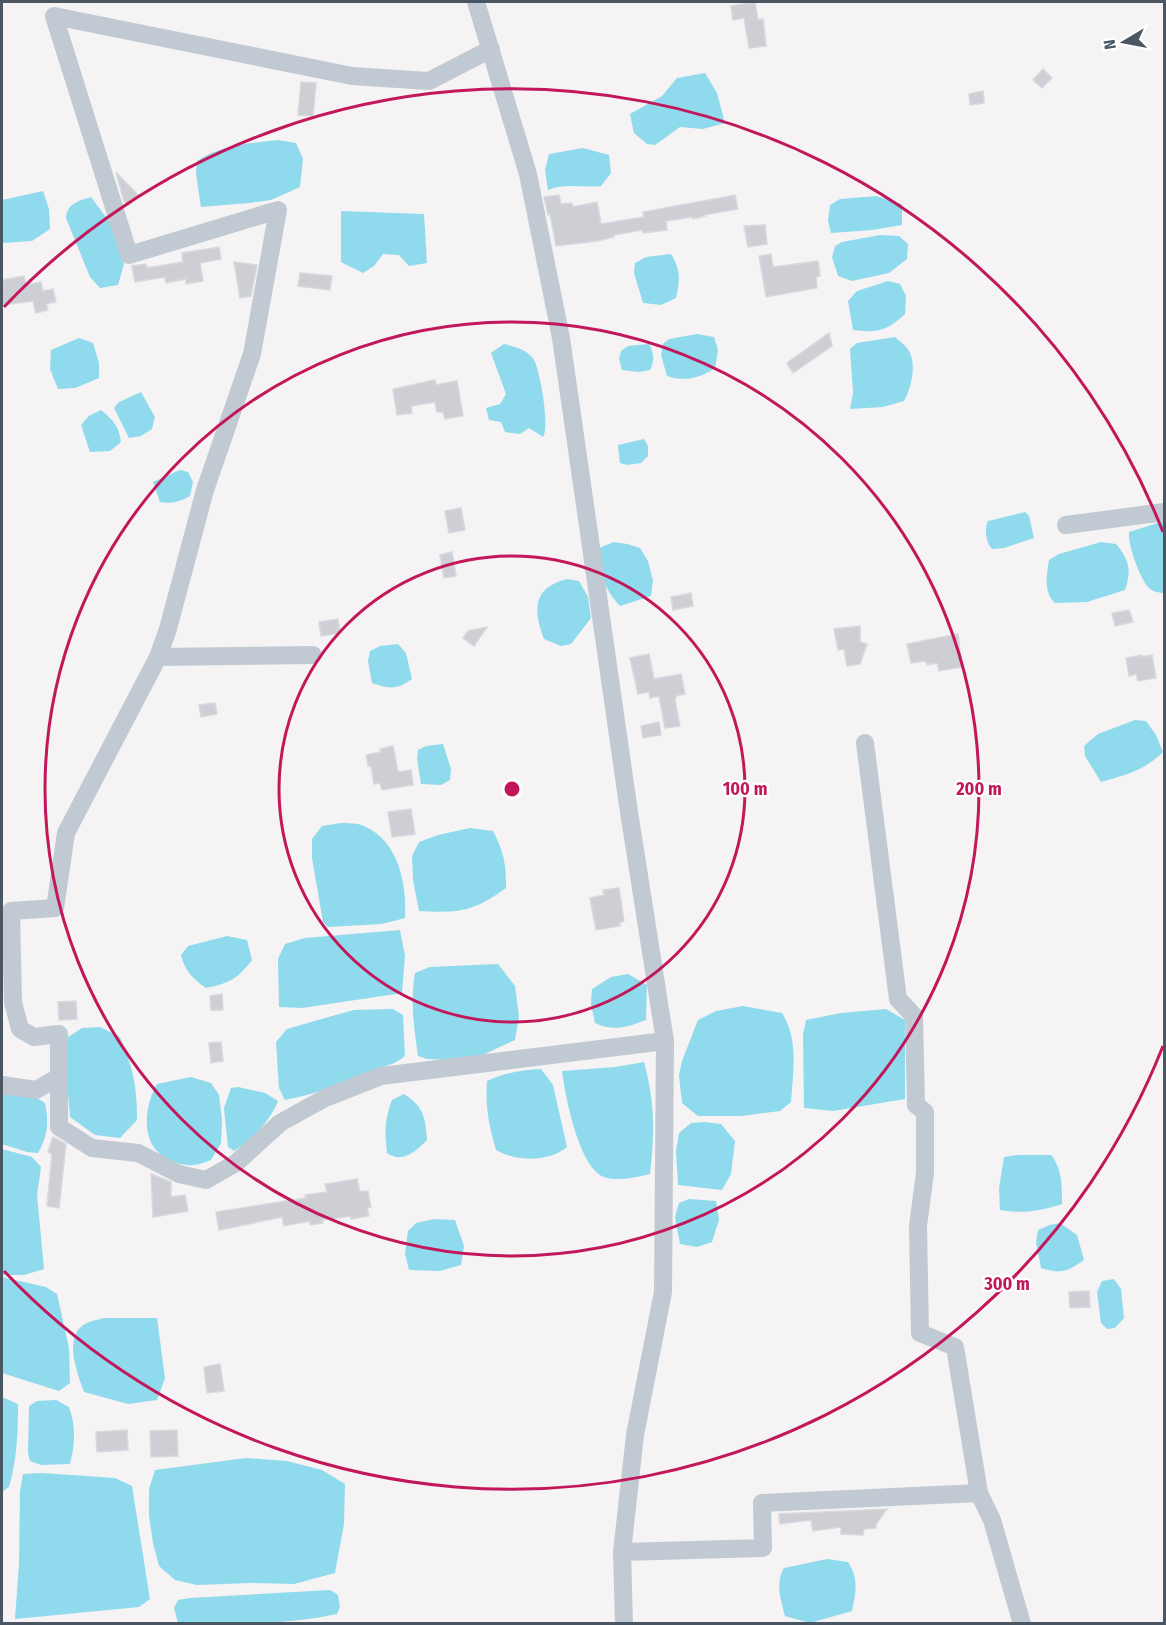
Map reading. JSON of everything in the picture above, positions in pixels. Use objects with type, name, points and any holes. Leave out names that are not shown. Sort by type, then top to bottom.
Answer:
[{"type":"street","points":[[477,2],[528,174],[561,338],[627,801],[665,1041],[663,1292],[634,1435],[622,1552],[624,1623]]},
{"type":"street","points":[[491,49],[429,81],[352,76],[54,16],[129,255],[278,210],[252,354],[205,490],[168,629],[158,657],[66,833],[55,908],[11,911],[13,1002],[20,1029],[34,1037],[59,1034],[59,1127],[92,1148],[138,1153],[179,1174],[206,1180],[236,1163],[280,1123],[326,1098],[381,1076],[665,1041]]},
{"type":"street","points":[[1066,525],[1164,512]]},
{"type":"street","points":[[158,657],[313,655]]},
{"type":"street","points":[[865,743],[898,999],[914,1016],[916,1105],[925,1112],[925,1173],[918,1226],[920,1333],[956,1347],[979,1493],[992,1520],[1022,1623]]},
{"type":"street","points":[[2,1085],[36,1090],[59,1077]]},
{"type":"street","points":[[622,1552],[764,1548],[762,1503],[979,1493]]},
{"type":"water","points":[[705,73],[717,93],[725,123],[703,129],[680,127],[655,145],[647,144],[634,133],[630,114],[662,96],[677,78]]},
{"type":"water","points":[[278,140],[296,143],[303,159],[300,187],[271,200],[201,207],[196,174],[197,161],[226,148]]},
{"type":"water","points":[[583,148],[609,155],[611,173],[601,186],[567,186],[548,190],[545,170],[549,154]]},
{"type":"water","points":[[43,191],[49,209],[50,229],[32,241],[2,243],[2,200]]},
{"type":"water","points":[[876,196],[902,204],[902,225],[831,233],[828,221],[830,205],[840,199]]},
{"type":"water","points":[[91,197],[111,224],[124,264],[118,285],[100,288],[90,277],[66,218],[71,206]]},
{"type":"water","points":[[341,211],[424,214],[427,263],[409,266],[399,255],[383,254],[374,266],[363,273],[341,262]]},
{"type":"water","points":[[880,235],[899,236],[908,244],[907,259],[889,273],[852,281],[838,276],[832,257],[835,246],[842,242]]},
{"type":"water","points":[[671,254],[679,275],[676,298],[661,305],[643,303],[634,273],[635,263],[646,257]]},
{"type":"water","points":[[888,281],[900,284],[906,296],[905,314],[881,330],[853,330],[848,301],[857,291]]},
{"type":"water","points":[[697,334],[714,337],[718,350],[715,368],[692,378],[680,379],[667,376],[661,355],[663,344],[669,339]]},
{"type":"water","points":[[895,337],[908,349],[913,363],[911,384],[904,401],[883,407],[850,409],[853,393],[850,349],[857,343]]},
{"type":"water","points":[[79,338],[93,343],[99,363],[99,378],[75,388],[58,389],[50,369],[51,350]]},
{"type":"water","points":[[504,344],[527,352],[536,364],[545,410],[543,437],[529,428],[520,434],[505,432],[501,422],[489,420],[486,408],[500,404],[506,394],[491,353]]},
{"type":"water","points":[[649,344],[653,357],[650,370],[639,372],[622,370],[619,359],[621,351],[628,346]]},
{"type":"water","points":[[141,392],[155,417],[152,429],[141,436],[129,438],[114,408],[119,402]]},
{"type":"water","points":[[101,410],[115,424],[121,442],[110,451],[90,452],[81,425],[89,416]]},
{"type":"water","points":[[644,439],[648,446],[648,456],[641,463],[627,465],[620,463],[618,445]]},
{"type":"water","points":[[180,470],[188,472],[193,482],[190,496],[176,502],[160,502],[153,482]]},
{"type":"water","points":[[1025,512],[1029,516],[1034,538],[1004,548],[992,549],[986,535],[988,521]]},
{"type":"water","points":[[1164,521],[1164,593],[1150,589],[1144,581],[1132,552],[1129,532]]},
{"type":"water","points":[[614,542],[640,548],[648,561],[653,581],[651,596],[620,606],[610,594],[600,571],[598,556],[599,548]]},
{"type":"water","points":[[1101,542],[1116,544],[1124,555],[1129,571],[1125,590],[1087,602],[1055,603],[1047,588],[1049,560],[1059,554]]},
{"type":"water","points":[[567,579],[579,581],[588,597],[591,618],[571,644],[561,646],[544,639],[537,610],[541,594],[547,588]]},
{"type":"water","points":[[398,644],[406,653],[412,679],[393,687],[372,683],[368,661],[370,651],[380,646]]},
{"type":"water","points":[[1135,720],[1146,721],[1156,735],[1163,752],[1141,768],[1101,782],[1085,756],[1084,746],[1098,734]]},
{"type":"water","points":[[443,744],[451,769],[450,780],[441,785],[421,784],[418,750],[426,746]]},
{"type":"water","points":[[341,823],[364,826],[376,833],[393,853],[402,878],[405,918],[382,924],[328,927],[323,922],[312,858],[312,839],[322,826]]},
{"type":"water","points":[[470,828],[493,831],[504,858],[506,888],[484,902],[465,909],[445,912],[419,911],[413,880],[412,856],[419,842]]},
{"type":"water","points":[[400,930],[405,956],[402,993],[302,1008],[279,1007],[278,959],[285,944],[305,938]]},
{"type":"water","points":[[227,936],[247,940],[252,960],[242,972],[232,979],[206,988],[190,974],[181,955],[188,946]]},
{"type":"water","points":[[498,964],[515,986],[519,1016],[515,1040],[470,1061],[427,1059],[418,1056],[413,1005],[415,973],[430,967]]},
{"type":"water","points":[[628,974],[647,985],[646,1020],[620,1028],[595,1023],[591,1004],[592,989],[611,977]]},
{"type":"water","points":[[743,1006],[782,1013],[787,1023],[794,1056],[791,1102],[780,1111],[741,1116],[698,1116],[682,1103],[679,1075],[698,1020],[716,1011]]},
{"type":"water","points":[[393,1009],[403,1015],[405,1056],[391,1064],[326,1089],[285,1100],[279,1088],[276,1042],[287,1029],[354,1010]]},
{"type":"water","points":[[886,1009],[905,1020],[905,1099],[833,1111],[804,1108],[803,1035],[806,1020],[841,1013]]},
{"type":"water","points":[[100,1027],[120,1037],[133,1077],[137,1120],[120,1138],[95,1135],[70,1117],[66,1071],[68,1037],[82,1028]]},
{"type":"water","points":[[644,1062],[653,1118],[650,1174],[621,1179],[604,1177],[595,1171],[581,1146],[570,1113],[562,1071],[615,1067]]},
{"type":"water","points":[[541,1069],[553,1085],[567,1147],[542,1158],[513,1157],[504,1154],[496,1150],[491,1133],[487,1081],[513,1072]]},
{"type":"water","points":[[191,1077],[211,1083],[219,1095],[222,1120],[221,1143],[211,1160],[189,1165],[164,1157],[155,1149],[147,1129],[147,1117],[152,1094],[157,1084]]},
{"type":"water","points":[[238,1087],[265,1093],[278,1101],[260,1129],[234,1151],[228,1147],[224,1108],[231,1088]]},
{"type":"water","points":[[12,1092],[34,1096],[45,1103],[47,1129],[38,1153],[2,1144],[2,1094]]},
{"type":"water","points":[[404,1094],[420,1108],[427,1140],[409,1155],[398,1157],[387,1153],[386,1126],[392,1100]]},
{"type":"water","points":[[691,1123],[721,1124],[735,1141],[731,1174],[722,1190],[678,1185],[676,1151],[679,1133]]},
{"type":"water","points":[[2,1149],[32,1157],[41,1167],[37,1195],[44,1269],[24,1275],[2,1275]]},
{"type":"water","points":[[1051,1155],[1059,1172],[1062,1204],[1032,1211],[1000,1210],[999,1188],[1004,1157]]},
{"type":"water","points":[[689,1199],[716,1201],[719,1220],[712,1242],[697,1247],[680,1244],[675,1217],[679,1203]]},
{"type":"water","points":[[434,1219],[455,1220],[464,1246],[461,1265],[440,1271],[409,1270],[405,1254],[408,1231],[416,1223]]},
{"type":"water","points":[[1060,1223],[1077,1235],[1084,1260],[1064,1271],[1041,1268],[1036,1242],[1038,1230]]},
{"type":"water","points":[[2,1277],[46,1287],[57,1294],[69,1348],[70,1383],[59,1391],[2,1373]]},
{"type":"water","points":[[1114,1279],[1121,1289],[1124,1318],[1115,1328],[1107,1329],[1101,1323],[1097,1292],[1102,1281]]},
{"type":"water","points":[[104,1318],[157,1318],[165,1378],[157,1400],[128,1404],[84,1392],[74,1358],[74,1340],[82,1326]]},
{"type":"water","points":[[2,1397],[18,1404],[14,1466],[9,1487],[2,1492]]},
{"type":"water","points":[[56,1400],[69,1407],[73,1421],[74,1442],[70,1464],[41,1465],[30,1461],[28,1453],[29,1406],[37,1401]]},
{"type":"water","points":[[246,1458],[287,1461],[322,1470],[345,1484],[344,1524],[335,1573],[294,1584],[197,1585],[175,1580],[159,1566],[149,1516],[149,1489],[155,1470]]},
{"type":"water","points":[[42,1473],[115,1478],[132,1486],[150,1599],[139,1607],[15,1619],[19,1564],[20,1491],[23,1474]]},
{"type":"water","points":[[827,1559],[848,1562],[854,1574],[856,1586],[852,1611],[810,1623],[785,1616],[779,1586],[784,1568]]},
{"type":"water","points":[[330,1590],[338,1595],[340,1607],[337,1614],[317,1618],[278,1622],[178,1623],[174,1608],[178,1600],[190,1598]]},
{"type":"building","points":[[755,2],[758,20],[763,19],[766,46],[749,48],[744,18],[733,20],[731,6]]},
{"type":"building","points":[[1043,69],[1052,78],[1042,88],[1033,80]]},
{"type":"building","points":[[301,82],[316,83],[313,116],[298,115]]},
{"type":"building","points":[[983,91],[984,103],[970,105],[969,94]]},
{"type":"building","points":[[116,172],[138,195],[128,205],[124,201]]},
{"type":"building","points":[[559,195],[561,204],[572,203],[573,207],[597,202],[601,224],[644,217],[643,212],[735,195],[738,209],[693,219],[692,217],[666,221],[667,230],[643,233],[642,230],[597,241],[556,246],[544,197]]},
{"type":"building","points":[[765,225],[767,244],[748,247],[744,226]]},
{"type":"building","points":[[219,247],[221,259],[200,263],[203,281],[186,284],[186,279],[166,283],[165,277],[135,282],[132,266],[146,264],[147,268],[183,262],[182,253]]},
{"type":"building","points":[[771,254],[773,267],[818,261],[820,276],[816,277],[817,288],[766,297],[759,256]]},
{"type":"building","points":[[234,262],[257,265],[251,296],[240,298]]},
{"type":"building","points":[[300,273],[332,276],[330,290],[298,286]]},
{"type":"building","points":[[24,276],[26,285],[41,282],[43,291],[53,289],[56,302],[46,304],[48,310],[36,313],[33,301],[2,305],[2,280]]},
{"type":"building","points":[[829,333],[832,346],[793,373],[787,363]]},
{"type":"building","points":[[435,380],[436,385],[457,381],[463,416],[445,419],[443,412],[437,412],[435,402],[411,406],[412,413],[397,415],[393,389]]},
{"type":"building","points":[[461,508],[465,530],[449,533],[445,511]]},
{"type":"building","points":[[452,552],[456,576],[444,578],[440,555]]},
{"type":"building","points":[[691,593],[693,606],[673,610],[671,597]]},
{"type":"building","points":[[1129,610],[1133,622],[1115,626],[1112,613]]},
{"type":"building","points":[[338,619],[340,633],[321,636],[319,622]]},
{"type":"building","points":[[860,626],[860,642],[867,644],[860,664],[847,666],[844,649],[838,650],[834,629]]},
{"type":"building","points":[[487,627],[474,646],[463,638],[468,631]]},
{"type":"building","points":[[958,634],[962,667],[939,671],[937,663],[927,665],[926,661],[911,663],[907,644]]},
{"type":"building","points":[[649,654],[654,679],[681,674],[685,694],[676,696],[675,700],[680,726],[665,728],[659,696],[650,698],[649,692],[638,694],[630,658]]},
{"type":"building","points":[[1142,655],[1142,657],[1152,655],[1156,678],[1138,681],[1136,674],[1129,676],[1126,658]]},
{"type":"building","points":[[215,703],[217,714],[201,717],[199,705]]},
{"type":"building","points":[[659,722],[661,735],[643,738],[641,726]]},
{"type":"building","points":[[393,746],[398,772],[411,770],[413,785],[382,790],[380,783],[374,784],[371,766],[368,766],[366,755],[381,752],[380,749]]},
{"type":"building","points":[[411,809],[415,834],[392,837],[388,812]]},
{"type":"building","points":[[619,888],[624,921],[619,923],[620,926],[596,930],[590,898],[604,895],[603,890]]},
{"type":"building","points":[[222,994],[223,1010],[211,1010],[210,996]]},
{"type":"building","points":[[76,1001],[77,1019],[59,1020],[58,1002]]},
{"type":"building","points":[[221,1042],[223,1061],[211,1063],[209,1043]]},
{"type":"building","points":[[53,1137],[66,1144],[59,1208],[47,1206],[52,1154],[48,1152]]},
{"type":"building","points":[[151,1174],[171,1182],[171,1197],[185,1195],[188,1211],[153,1217]]},
{"type":"building","points":[[357,1179],[360,1192],[368,1191],[371,1207],[367,1208],[369,1216],[351,1219],[351,1216],[322,1220],[323,1223],[310,1225],[310,1221],[284,1226],[282,1217],[219,1230],[216,1212],[306,1198],[305,1195],[327,1192],[325,1184]]},
{"type":"building","points":[[1089,1291],[1090,1307],[1070,1308],[1069,1292]]},
{"type":"building","points":[[220,1364],[224,1391],[207,1393],[204,1367]]},
{"type":"building","points":[[127,1430],[128,1450],[97,1452],[96,1432]]},
{"type":"building","points":[[177,1430],[178,1456],[151,1457],[150,1431]]},
{"type":"building","points":[[887,1509],[876,1524],[876,1528],[864,1529],[863,1535],[841,1534],[841,1527],[813,1531],[811,1520],[780,1524],[779,1514]]}]
